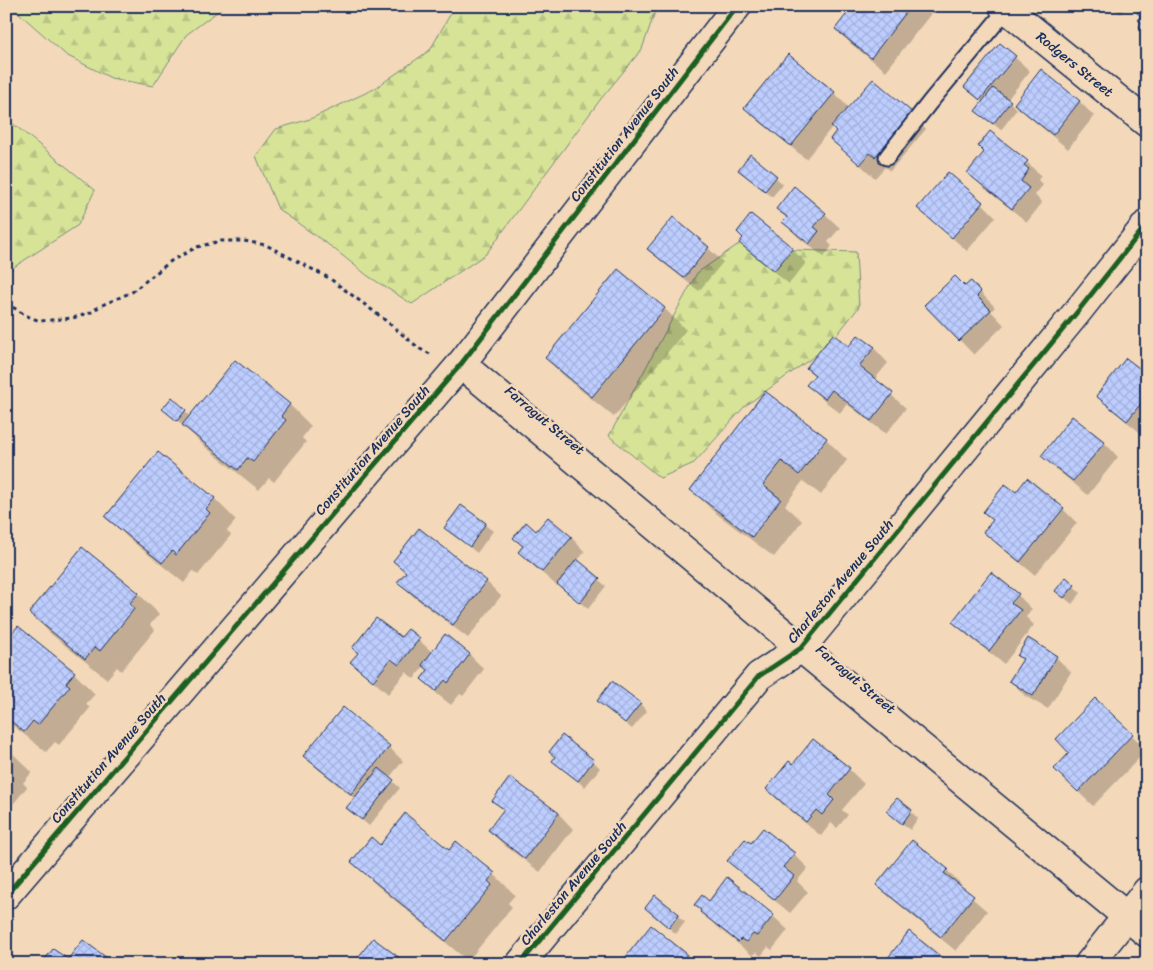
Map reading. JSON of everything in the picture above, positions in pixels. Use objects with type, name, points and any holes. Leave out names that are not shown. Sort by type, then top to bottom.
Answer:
[{"type":"street","name":"Constitution Avenue South","points":[[9,888],[461,364],[737,6]]},
{"type":"street","name":"Rodgers Street","points":[[1005,8],[1147,123]]},
{"type":"street","name":"Charleston Avenue South","points":[[520,964],[759,676],[801,648],[1078,311],[1147,224]]},
{"type":"street","name":"Farragut Street","points":[[461,364],[1137,925]]},
{"type":"street","points":[[1089,964],[1137,925],[1147,891]]},
{"type":"lane","points":[[887,157],[1005,8]]},
{"type":"path","points":[[6,303],[27,316],[40,321],[73,318],[90,313],[100,306],[126,295],[146,282],[171,261],[197,247],[220,241],[244,241],[266,245],[329,278],[426,353],[461,364]]},
{"type":"green space","points":[[11,6],[225,6],[186,35],[153,86],[111,78],[66,55]]},
{"type":"green space","points":[[455,6],[654,6],[656,9],[642,49],[600,100],[486,254],[412,304],[368,276],[333,248],[278,209],[256,156],[276,129],[310,119],[374,89],[430,50]]},
{"type":"green space","points":[[6,118],[95,190],[78,225],[6,274]]},
{"type":"green space","points":[[753,234],[793,250],[856,252],[859,307],[827,347],[745,406],[694,463],[660,478],[609,436],[697,273]]},
{"type":"building","points":[[853,6],[911,6],[871,58],[835,29]]},
{"type":"building","points":[[1142,6],[1147,6],[1147,35],[1139,27],[1142,23],[1138,20],[1141,16],[1137,13]]},
{"type":"building","points":[[1000,43],[1016,56],[980,100],[964,87]]},
{"type":"building","points":[[788,54],[835,92],[791,146],[744,108]]},
{"type":"building","points":[[1041,69],[1080,101],[1053,135],[1014,104]]},
{"type":"building","points":[[873,79],[913,113],[875,157],[870,153],[860,165],[830,139],[836,131],[831,127]]},
{"type":"building","points":[[993,88],[1011,101],[993,124],[975,111]]},
{"type":"building","points":[[990,131],[1028,161],[1024,165],[1029,169],[1021,181],[1029,188],[1012,209],[967,173],[984,152],[978,146]]},
{"type":"building","points":[[750,154],[777,176],[765,191],[738,170]]},
{"type":"building","points":[[948,172],[983,202],[952,238],[917,208]]},
{"type":"building","points":[[794,186],[826,213],[814,227],[819,231],[809,244],[782,222],[787,217],[776,209]]},
{"type":"building","points":[[751,214],[793,248],[774,271],[739,243],[743,238],[737,232]]},
{"type":"building","points":[[673,217],[709,247],[684,278],[647,249]]},
{"type":"building","points":[[618,269],[665,308],[592,397],[545,358]]},
{"type":"building","points":[[955,276],[965,286],[971,281],[981,292],[977,296],[991,310],[959,341],[924,305]]},
{"type":"building","points":[[833,334],[849,346],[858,335],[875,347],[859,366],[893,393],[871,421],[832,390],[825,399],[806,385],[815,375],[806,368]]},
{"type":"building","points":[[1126,358],[1147,374],[1147,396],[1127,421],[1096,396]]},
{"type":"building","points":[[235,360],[290,404],[281,416],[286,420],[253,462],[247,458],[238,470],[182,425]]},
{"type":"building","points":[[765,391],[827,438],[799,475],[782,461],[763,485],[781,499],[752,537],[690,490]]},
{"type":"building","points":[[172,397],[186,410],[177,421],[162,409]]},
{"type":"building","points":[[1072,416],[1105,442],[1073,481],[1041,456]]},
{"type":"building","points":[[158,452],[215,498],[206,509],[210,513],[176,555],[172,551],[162,563],[105,517]]},
{"type":"building","points":[[1027,478],[1064,508],[1020,562],[983,532],[993,520],[983,512],[1005,484],[1016,492]]},
{"type":"building","points":[[461,505],[486,523],[470,547],[444,528]]},
{"type":"building","points":[[548,517],[572,537],[542,572],[518,552],[523,546],[513,538],[526,522],[536,531]]},
{"type":"building","points":[[419,528],[487,581],[453,625],[397,582],[406,572],[393,561]]},
{"type":"building","points":[[82,547],[139,593],[129,604],[135,608],[100,651],[95,647],[85,659],[29,613]]},
{"type":"building","points":[[577,559],[600,578],[580,603],[557,584]]},
{"type":"building","points":[[991,572],[1019,594],[1011,603],[1021,610],[989,651],[952,622]]},
{"type":"building","points":[[1066,577],[1075,585],[1064,598],[1055,591]]},
{"type":"building","points":[[376,618],[401,637],[408,629],[420,638],[399,665],[391,659],[373,681],[350,662],[358,653],[352,648]]},
{"type":"building","points":[[18,626],[75,672],[66,683],[70,686],[38,725],[33,721],[24,732],[6,717],[6,640]]},
{"type":"building","points":[[445,634],[470,654],[448,683],[445,680],[436,691],[421,679],[428,670],[422,665]]},
{"type":"building","points":[[1028,638],[1057,656],[1033,696],[1009,681],[1023,659],[1017,656]]},
{"type":"building","points":[[612,681],[641,703],[625,723],[597,701]]},
{"type":"building","points":[[1095,698],[1133,734],[1078,792],[1054,769],[1069,753],[1056,739]]},
{"type":"building","points":[[343,707],[390,746],[351,794],[303,756]]},
{"type":"building","points":[[562,735],[594,760],[578,781],[552,761],[555,757],[549,752]]},
{"type":"building","points":[[813,739],[850,768],[829,795],[834,800],[822,815],[816,810],[806,822],[766,789],[789,761],[793,764]]},
{"type":"building","points":[[379,768],[394,780],[362,820],[346,808]]},
{"type":"building","points":[[510,777],[559,813],[525,859],[488,830],[504,809],[492,801]]},
{"type":"building","points":[[897,798],[912,810],[902,824],[886,811]]},
{"type":"building","points":[[405,813],[449,850],[456,841],[495,873],[488,881],[492,885],[446,941],[351,862],[371,837],[380,845]]},
{"type":"building","points":[[763,828],[795,853],[783,867],[794,876],[775,900],[727,861],[745,839],[751,843]]},
{"type":"building","points":[[912,840],[948,869],[944,873],[974,896],[941,937],[876,885]]},
{"type":"building","points":[[727,877],[774,915],[757,936],[753,934],[746,942],[741,939],[738,942],[694,905],[702,895],[709,901]]},
{"type":"building","points":[[655,895],[679,914],[669,928],[645,908]]},
{"type":"building","points":[[651,925],[687,954],[684,959],[689,964],[620,964]]},
{"type":"building","points":[[909,931],[950,964],[883,964]]},
{"type":"building","points":[[373,938],[405,962],[404,964],[353,964]]},
{"type":"building","points":[[83,940],[115,964],[41,964],[53,949],[68,959]]},
{"type":"cycle path","points":[[6,895],[461,364],[737,6]]},
{"type":"cycle path","points":[[520,964],[759,676],[801,648],[1078,311],[1147,224]]}]
